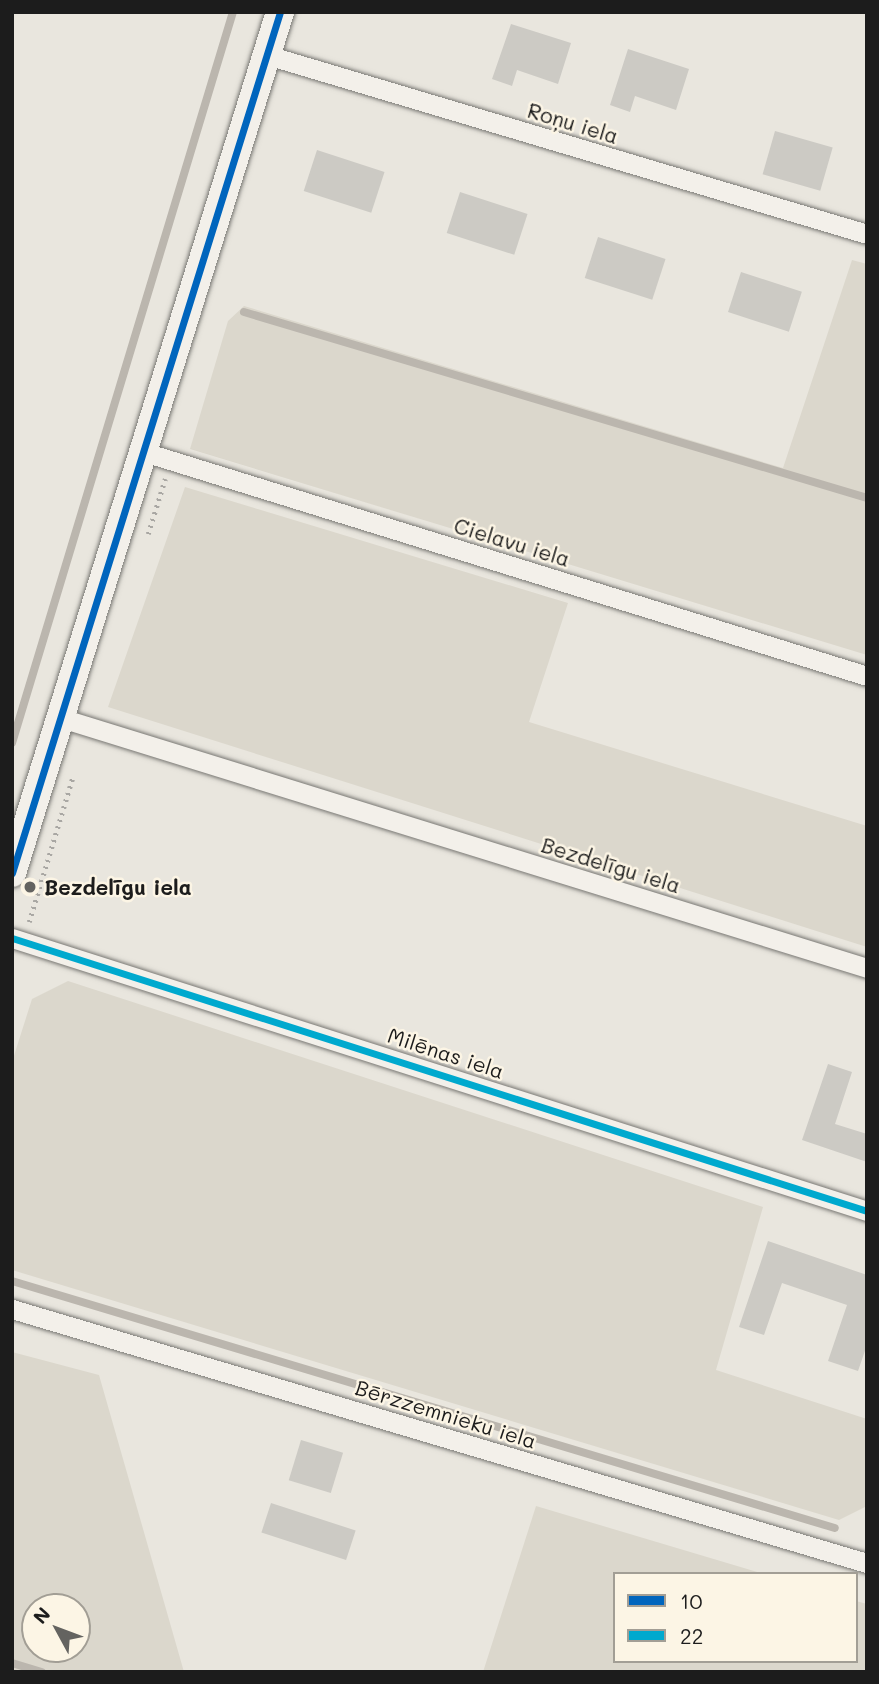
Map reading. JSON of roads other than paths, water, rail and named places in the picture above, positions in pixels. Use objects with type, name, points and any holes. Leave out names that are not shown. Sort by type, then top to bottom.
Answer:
[{"type":"street","points":[[12,873],[280,12]]},
{"type":"street","name":"Roņu iela","points":[[267,55],[867,234]]},
{"type":"street","name":"Cielavu iela","points":[[144,452],[867,676]]},
{"type":"street","name":"Bezdelīgu iela","points":[[61,718],[867,968]]},
{"type":"street","name":"Milēnas iela","points":[[12,938],[867,1211]]},
{"type":"street","name":"Bērzzemnieku iela","points":[[12,1309],[867,1563]]},
{"type":"waterway","points":[[12,743],[233,12]]},
{"type":"waterway","points":[[244,312],[867,498]]},
{"type":"waterway","points":[[12,1281],[835,1528]]},
{"type":"waterway","points":[[12,1663],[42,1672]]},
{"type":"place","name":"Bezdelīgu iela","points":[[30,887]]}]
